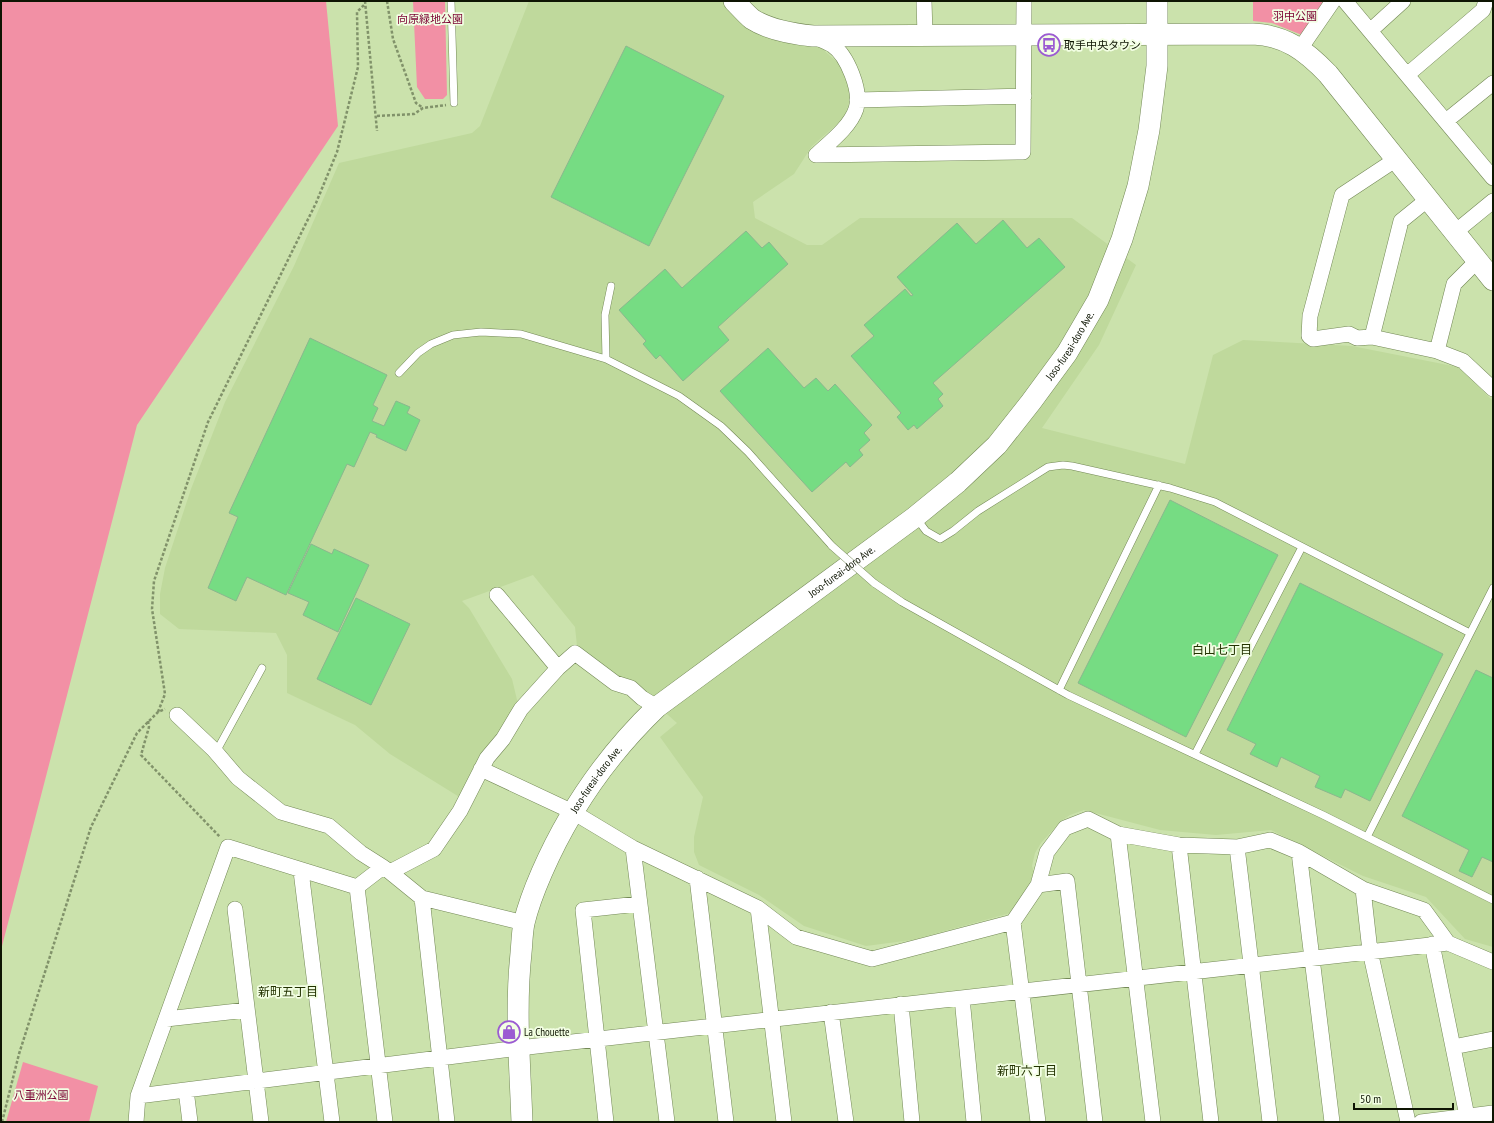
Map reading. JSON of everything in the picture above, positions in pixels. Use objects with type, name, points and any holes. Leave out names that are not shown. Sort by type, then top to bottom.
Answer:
[{"type":"street","points":[[734,1],[753,19],[772,28],[798,35],[1268,35],[1284,40],[1300,49],[1316,61],[1328,74],[1427,200],[1493,280]]},
{"type":"street","points":[[924,1],[925,36]]},
{"type":"street","points":[[813,36],[833,45],[851,71],[856,100],[856,108],[847,125],[816,155],[1023,152],[1025,35],[1024,1]]},
{"type":"street","name":"Joso-fureai-doro Ave.","points":[[522,1122],[517,1012],[519,967],[524,923],[537,884],[552,850],[573,812],[608,759],[631,732],[657,707],[915,517],[958,482],[997,445],[1032,402],[1067,352],[1098,300],[1122,239],[1138,186],[1154,94],[1157,1]]},
{"type":"street","points":[[1300,49],[1334,1]]},
{"type":"street","points":[[1345,1],[1446,121],[1488,161],[1493,178]]},
{"type":"street","points":[[1370,31],[1403,1]]},
{"type":"street","points":[[1407,76],[1484,10],[1486,1]]},
{"type":"street","points":[[1446,121],[1493,83]]},
{"type":"street","points":[[856,100],[1024,96]]},
{"type":"street","points":[[1395,160],[1342,195],[1310,316],[1309,336],[1313,339],[1349,334],[1357,338],[1372,337],[1437,351],[1463,361],[1493,389]]},
{"type":"street","points":[[1372,337],[1401,222],[1427,200]]},
{"type":"street","points":[[1454,232],[1493,201]]},
{"type":"street","points":[[1437,351],[1454,284],[1477,262]]},
{"type":"street","points":[[497,595],[558,668]]},
{"type":"street","points":[[136,1122],[138,1096],[228,847],[301,871],[357,887],[386,870],[434,849],[460,811],[481,769],[503,739],[521,709],[558,668],[576,652],[615,683],[631,688],[642,698],[657,707]]},
{"type":"street","points":[[177,715],[216,752],[238,778],[281,812],[329,826],[361,853],[422,898],[524,923]]},
{"type":"street","points":[[481,769],[573,812],[633,848],[758,908],[796,937],[872,959],[1013,922],[1038,885],[1047,852],[1065,828],[1088,819],[1118,834],[1179,845],[1237,847],[1270,840],[1300,852],[1363,889],[1424,910],[1448,942],[1493,962]]},
{"type":"street","points":[[1118,834],[1153,1122]]},
{"type":"street","points":[[1179,845],[1211,1122]]},
{"type":"street","points":[[1237,847],[1270,1122]]},
{"type":"street","points":[[633,848],[638,904],[667,1122]]},
{"type":"street","points":[[1300,852],[1332,1122]]},
{"type":"street","points":[[301,871],[332,1122]]},
{"type":"street","points":[[697,878],[726,1122]]},
{"type":"street","points":[[1038,885],[1067,881],[1095,1122]]},
{"type":"street","points":[[357,887],[385,1122]]},
{"type":"street","points":[[1363,889],[1370,951],[1408,1122]]},
{"type":"street","points":[[422,898],[447,1122]]},
{"type":"street","points":[[606,1122],[583,910],[638,904]]},
{"type":"street","points":[[758,908],[784,1122]]},
{"type":"street","points":[[235,909],[261,1122]]},
{"type":"street","points":[[1013,922],[1038,1122]]},
{"type":"street","points":[[138,1096],[519,1048],[1448,942]]},
{"type":"street","points":[[1432,944],[1467,1116]]},
{"type":"street","points":[[962,998],[974,1122]]},
{"type":"street","points":[[901,1004],[912,1122]]},
{"type":"street","points":[[166,1019],[248,1010]]},
{"type":"street","points":[[831,1012],[846,1122]]},
{"type":"street","points":[[1453,1047],[1493,1039]]},
{"type":"street","points":[[186,1090],[190,1122]]},
{"type":"street","points":[[1421,1122],[1493,1113]]},
{"type":"lane","points":[[451,1],[454,103]]},
{"type":"lane","points":[[606,359],[605,315],[611,286]]},
{"type":"lane","points":[[399,373],[418,353],[431,344],[453,335],[481,332],[521,334],[606,359],[679,396],[722,426],[748,452],[832,546],[874,583],[902,602],[1059,690],[1367,837],[1493,900]]},
{"type":"lane","points":[[915,517],[926,531],[940,539],[953,532],[978,510],[1048,467],[1063,465],[1072,466],[1159,485],[1215,502],[1470,633]]},
{"type":"lane","points":[[1059,690],[1159,485]]},
{"type":"lane","points":[[1195,754],[1302,547]]},
{"type":"lane","points":[[1367,837],[1493,588]]},
{"type":"lane","points":[[216,752],[262,668]]},
{"type":"path","points":[[387,1],[393,39],[416,103],[423,108]]},
{"type":"path","points":[[365,2],[377,116],[377,131]]},
{"type":"path","points":[[158,712],[165,694],[152,609],[154,581],[208,422],[316,203],[337,152],[358,67],[357,12],[365,2]]},
{"type":"path","points":[[377,116],[414,114],[423,108],[454,103]]},
{"type":"path","points":[[2,1122],[19,1054],[92,827],[137,733],[158,712],[166,708],[177,715]]},
{"type":"path","points":[[148,721],[149,727],[142,755],[228,847]]},
{"type":"shaded area","points":[[529,1],[722,1],[733,12],[818,45],[838,63],[850,84],[850,100],[844,118],[812,146],[794,174],[753,202],[755,218],[807,245],[822,245],[860,218],[1072,218],[1136,265],[1099,345],[1042,428],[1185,464],[1213,355],[1243,340],[1352,346],[1458,367],[1493,401],[1493,947],[1465,939],[1426,897],[1363,876],[1271,830],[1216,835],[1160,830],[1084,810],[1070,815],[1061,821],[1041,843],[1035,853],[1032,866],[1038,885],[1014,912],[912,940],[866,946],[804,926],[759,895],[699,865],[694,852],[694,837],[703,797],[660,737],[677,723],[642,692],[615,677],[577,646],[575,627],[533,575],[462,601],[469,608],[512,679],[518,704],[483,754],[461,798],[390,754],[355,725],[287,693],[287,655],[276,633],[179,629],[160,614],[160,594],[165,568],[191,489],[225,402],[294,266],[339,163],[472,133],[480,126]]},
{"type":"green space","points":[[1,1],[326,1],[338,126],[137,425],[1,950]]},
{"type":"green space","name":"向原緑地公園","points":[[413,1],[445,1],[447,95],[443,99],[425,99],[417,87]]},
{"type":"green space","name":"羽中公園","points":[[1253,1],[1325,1],[1302,35],[1272,23],[1253,21]]},
{"type":"green space","name":"八重洲公園","points":[[23,1062],[98,1086],[89,1122],[6,1122]]},
{"type":"building","points":[[626,46],[724,96],[649,246],[551,197]]},
{"type":"building","points":[[1003,220],[1027,248],[1039,238],[1065,267],[933,383],[943,394],[938,399],[943,406],[917,429],[914,425],[908,430],[897,417],[901,413],[851,356],[874,336],[864,325],[905,289],[911,296],[913,295],[897,277],[957,223],[976,244]]},
{"type":"building","points":[[746,231],[762,248],[769,242],[788,264],[718,327],[729,340],[683,381],[660,355],[656,359],[643,344],[646,341],[619,310],[665,269],[682,288]]},
{"type":"building","points":[[310,338],[387,375],[373,405],[378,408],[372,421],[384,426],[396,401],[410,407],[407,413],[420,420],[406,451],[376,437],[377,435],[370,432],[354,467],[347,464],[286,595],[247,577],[236,601],[208,588],[238,517],[229,513]]},
{"type":"building","points":[[768,348],[804,388],[816,378],[828,391],[835,384],[872,425],[864,433],[870,440],[859,450],[863,455],[850,467],[846,462],[812,492],[720,391]]},
{"type":"building","points":[[1170,500],[1278,555],[1186,737],[1078,683]]},
{"type":"building","points":[[311,544],[332,554],[334,549],[369,565],[338,632],[303,615],[309,602],[288,593]]},
{"type":"building","points":[[1300,583],[1443,654],[1370,801],[1345,789],[1341,798],[1315,787],[1320,776],[1281,757],[1277,767],[1250,754],[1256,744],[1227,730]]},
{"type":"building","points":[[356,598],[410,624],[371,705],[317,679]]},
{"type":"building","points":[[1476,670],[1493,678],[1493,862],[1482,857],[1472,877],[1459,871],[1469,850],[1402,816]]},
{"type":"place","name":"取手中央タウン","points":[[1049,45]]},
{"type":"place","name":"La Chouette","points":[[509,1032]]},
{"type":"district","name":"白山七丁目","points":[[1222,649]]},
{"type":"district","name":"新町五丁目","points":[[288,991]]},
{"type":"district","name":"新町六丁目","points":[[1027,1070]]}]
